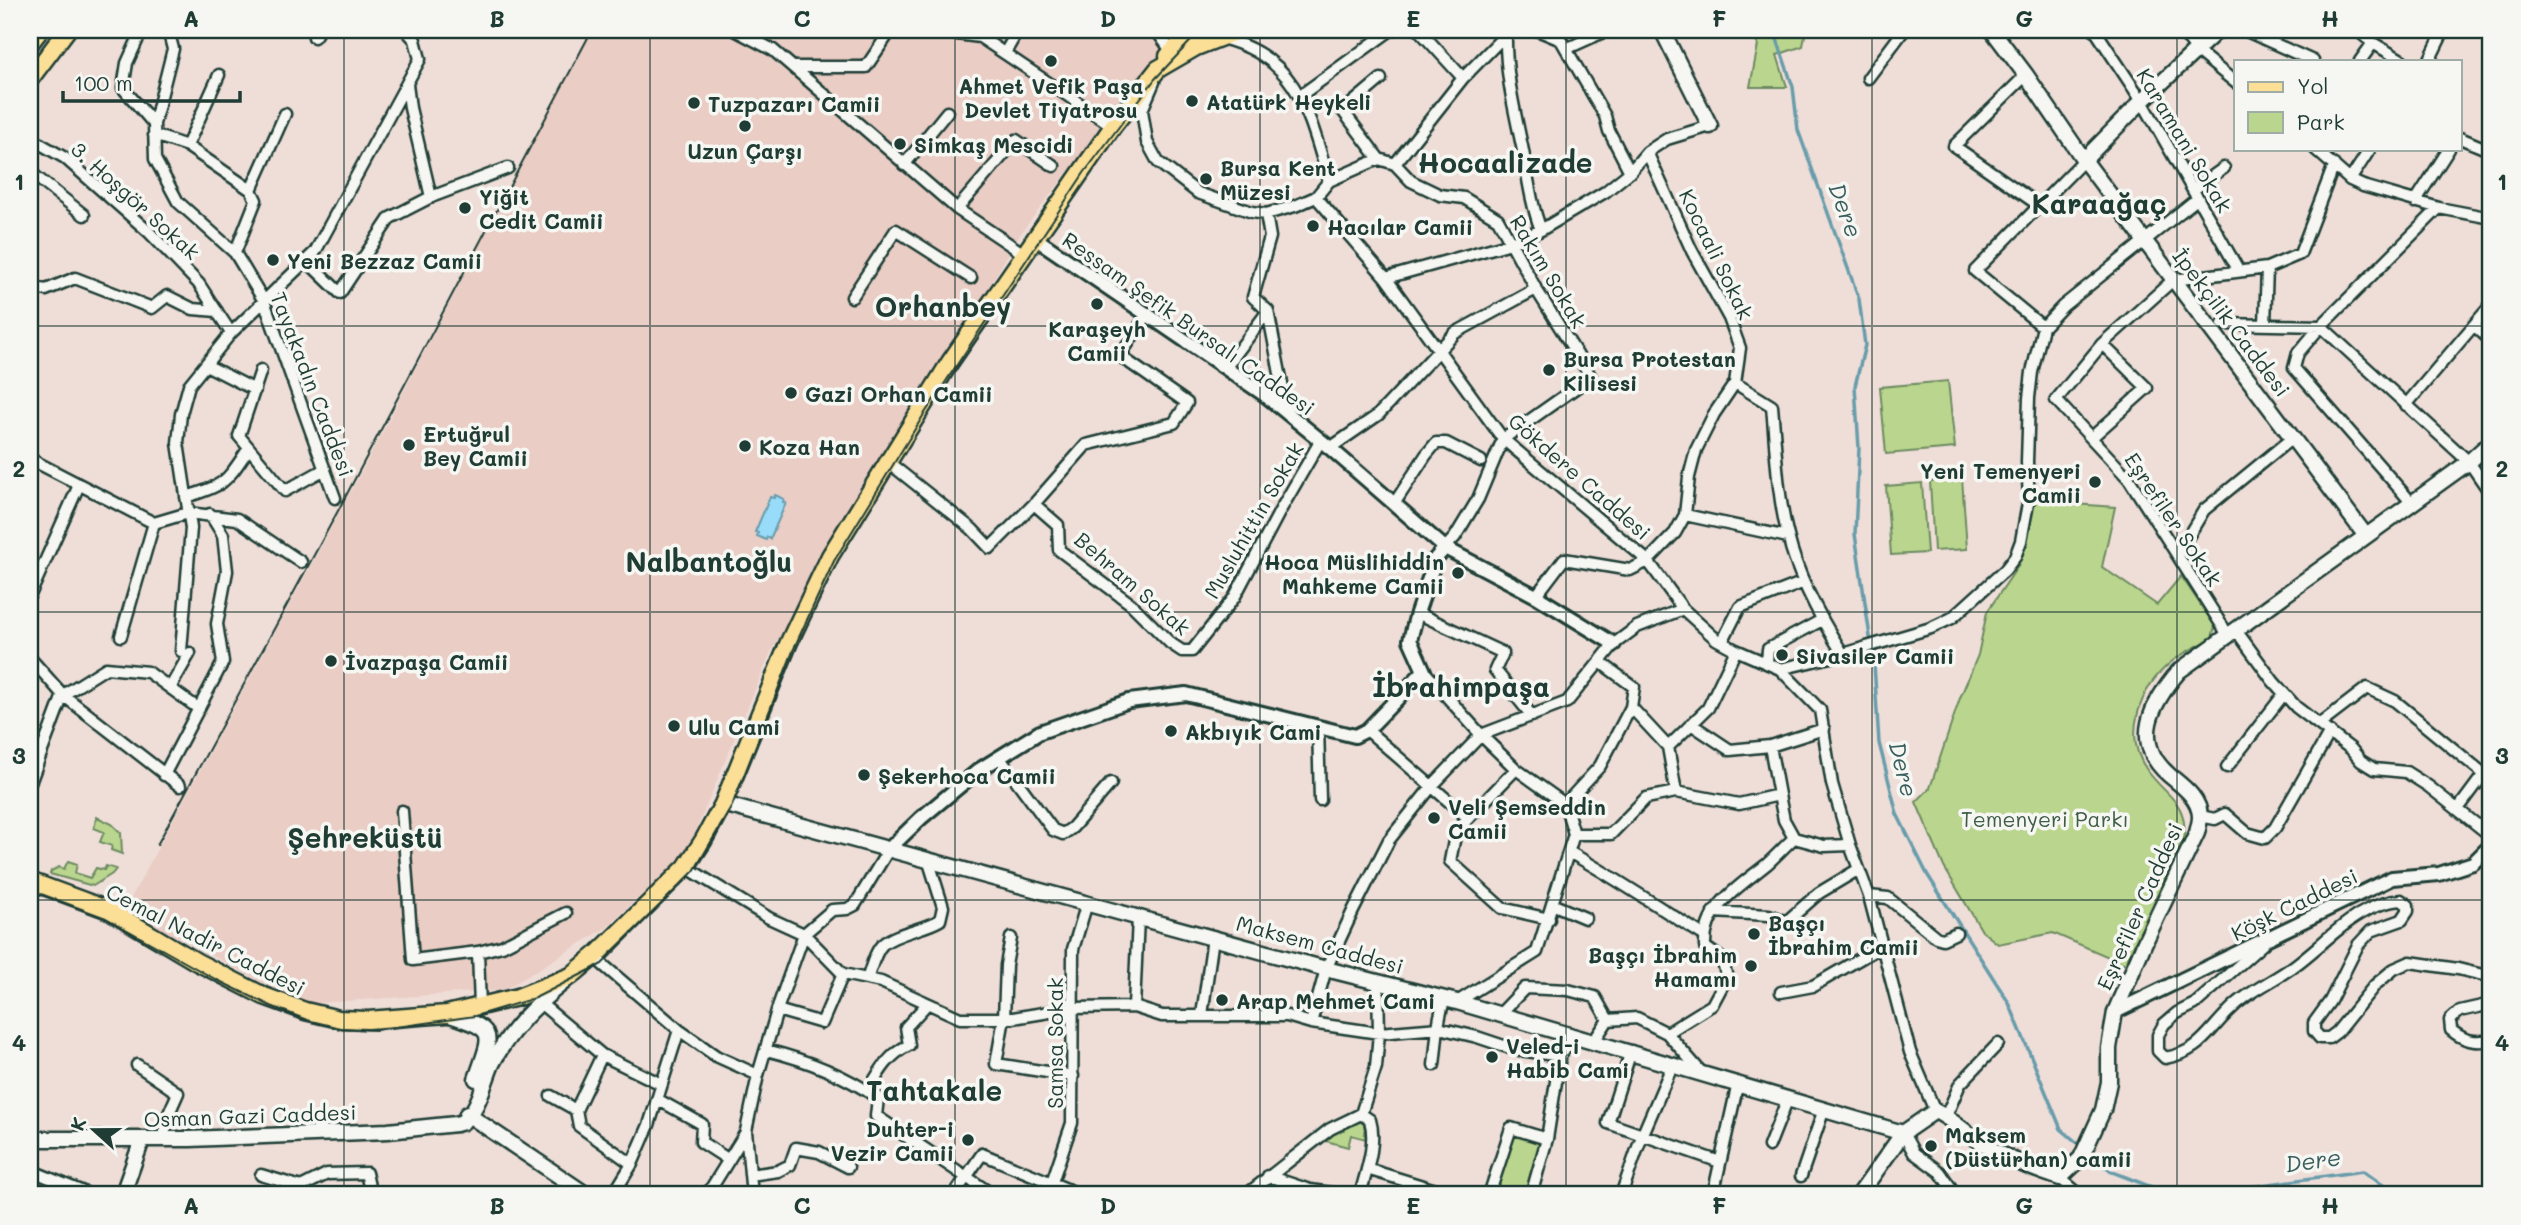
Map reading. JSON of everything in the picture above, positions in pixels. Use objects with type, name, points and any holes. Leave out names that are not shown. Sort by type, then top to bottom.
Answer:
[{"type":"main road","points":[[30,43],[40,30]]},
{"type":"main road","points":[[30,79],[67,30]]},
{"type":"main road","name":"Cemal Nadir Caddesi","points":[[30,881],[111,911],[218,973],[304,1012],[368,1020],[447,1014],[518,998],[571,976],[596,956],[686,867],[723,804],[796,626],[830,556],[950,362],[1035,238],[1113,126],[1193,30]]},
{"type":"main road","points":[[1158,69],[1196,47],[1240,30]]},
{"type":"main road","points":[[1662,30],[1710,126]]},
{"type":"main road","name":"İpekçilik Caddesi","points":[[1992,30],[2084,160],[2366,536]]},
{"type":"main road","points":[[2084,160],[2141,101],[2218,30]]},
{"type":"main road","name":"Eşrefiler Caddesi","points":[[2060,1178],[2081,1158],[2103,1110],[2109,1082],[2109,1048],[2115,1012],[2197,833],[2200,816],[2190,794],[2154,757],[2149,725],[2153,707],[2179,671],[2469,462],[2491,442]]},
{"type":"main road","name":"Maksem Caddesi","points":[[723,804],[1087,902],[1326,970],[1451,1000],[1903,1133]]},
{"type":"main road","points":[[467,1114],[473,1110],[504,1042],[517,1025],[571,976]]},
{"type":"main road","points":[[447,1014],[479,1024],[486,1031],[488,1040],[467,1105],[467,1114]]},
{"type":"main road","points":[[467,1114],[587,1195]]},
{"type":"main road","name":"Osman Gazi Caddesi","points":[[30,1139],[142,1140],[388,1131],[456,1124],[463,1122],[467,1114]]},
{"type":"main road","points":[[1859,1195],[1903,1133],[1941,1114],[1990,1147],[2031,1169],[2060,1178]]},
{"type":"main road","points":[[126,1195],[142,1140]]},
{"type":"street","points":[[142,30],[127,63],[123,88],[154,130],[187,146],[251,190],[256,200],[235,253]]},
{"type":"street","name":"Tayakadın Caddesi","points":[[168,30],[173,49],[154,130],[155,159],[178,202],[235,253],[264,301],[335,498]]},
{"type":"street","points":[[793,67],[866,67],[891,30]]},
{"type":"street","points":[[925,30],[980,37],[1113,126]]},
{"type":"street","points":[[1005,52],[1018,30]]},
{"type":"street","points":[[1156,30],[1172,52]]},
{"type":"street","points":[[1301,95],[1391,30]]},
{"type":"street","points":[[1419,30],[1463,78]]},
{"type":"street","points":[[1537,30],[1561,40],[1605,116],[1609,131],[1630,172]]},
{"type":"street","points":[[1566,48],[1608,30]]},
{"type":"street","points":[[1868,78],[1904,30]]},
{"type":"street","name":"Karamani Sokak","points":[[2095,30],[2141,101],[2239,271]]},
{"type":"street","points":[[2181,30],[2197,51],[2234,81]]},
{"type":"street","points":[[2244,30],[2311,60]]},
{"type":"street","points":[[2357,30],[2373,44],[2401,60]]},
{"type":"street","points":[[2429,60],[2444,30]]},
{"type":"street","points":[[170,688],[185,652],[191,528],[178,443],[181,414],[189,385],[232,333],[315,252],[420,59],[415,40],[408,31]]},
{"type":"street","points":[[740,31],[773,50],[957,209],[1024,254]]},
{"type":"street","points":[[1395,164],[1463,78],[1508,32]]},
{"type":"street","points":[[1508,32],[1506,61],[1513,105],[1532,205],[1541,230]]},
{"type":"street","points":[[1218,37],[1236,42],[1269,59],[1301,95],[1329,181]]},
{"type":"street","points":[[2361,60],[2373,44]]},
{"type":"street","points":[[1158,69],[1142,110],[1147,142],[1158,162],[1198,193],[1252,212],[1266,214],[1316,197],[1329,181],[1378,159],[1343,111],[1381,79]]},
{"type":"street","points":[[187,146],[219,75]]},
{"type":"street","points":[[2026,75],[1954,146],[2040,205]]},
{"type":"street","points":[[407,84],[410,108],[432,197]]},
{"type":"street","points":[[904,165],[947,112]]},
{"type":"street","points":[[251,190],[285,114]]},
{"type":"street","points":[[1386,278],[1511,243],[1541,230],[1605,192],[1630,172],[1647,152],[1667,139],[1710,126]]},
{"type":"street","name":"3. Hoşgör Sokak","points":[[30,138],[65,159],[149,232],[199,284],[232,333]]},
{"type":"street","points":[[2462,139],[2491,151]]},
{"type":"street","points":[[957,209],[1016,140],[1054,166]]},
{"type":"street","points":[[2316,150],[2350,180],[2362,186],[2439,208],[2491,218]]},
{"type":"street","points":[[2350,180],[2369,150]]},
{"type":"street","points":[[2415,202],[2448,150]]},
{"type":"street","name":"Kocaali Sokak","points":[[1647,152],[1692,251],[1729,318],[1740,348],[1735,383],[1714,414],[1696,450],[1689,477],[1685,515],[1675,533],[1648,561]]},
{"type":"street","name":"Rakım Sokak","points":[[1378,159],[1395,164],[1410,181],[1440,195],[1464,198],[1498,219],[1536,289],[1591,377],[1503,439]]},
{"type":"street","points":[[2043,327],[1975,271],[2084,160]]},
{"type":"street","points":[[2174,280],[2267,268],[2300,254],[2334,165]]},
{"type":"street","points":[[1780,669],[1931,628],[1952,618],[2005,570],[2021,541],[2029,498],[2029,398],[2043,327],[2063,306],[2224,168]]},
{"type":"street","points":[[306,260],[340,293],[390,218],[432,197],[508,169]]},
{"type":"street","points":[[30,172],[84,215]]},
{"type":"street","name":"Gökdere Caddesi","points":[[1316,197],[1386,278],[1503,439],[1648,561],[1683,610],[1722,642],[1780,669],[1820,710],[1832,784],[1869,896],[1910,1052],[1941,1114]]},
{"type":"street","points":[[2411,502],[2294,368],[2298,353],[2321,326],[2439,208]]},
{"type":"street","points":[[1266,214],[1270,237],[1253,297],[1268,311],[1288,415]]},
{"type":"street","points":[[852,297],[896,230],[971,278]]},
{"type":"street","name":"Ressam Şefik Bursalı Caddesi","points":[[1035,238],[1226,367],[1325,444],[1445,548],[1536,596],[1614,644]]},
{"type":"street","points":[[2265,324],[2267,268]]},
{"type":"street","points":[[30,287],[47,290],[75,278],[152,308],[167,296],[193,309],[217,311]]},
{"type":"street","name":"Eşrefiler Sokak","points":[[2174,280],[2102,344],[2056,400],[2129,479],[2231,632],[2296,707],[2330,732],[2361,761],[2374,769],[2406,772],[2491,836]]},
{"type":"street","points":[[1325,444],[1378,415],[1455,333],[1536,289]]},
{"type":"street","points":[[2406,405],[2491,305]]},
{"type":"street","points":[[1226,367],[1268,311]]},
{"type":"street","points":[[888,462],[972,529],[990,548],[1034,504],[1086,445],[1174,423],[1187,403],[1120,356],[1147,313]]},
{"type":"street","points":[[2222,324],[2321,326],[2469,462],[2491,494]]},
{"type":"street","points":[[2474,325],[2491,341]]},
{"type":"street","points":[[2091,438],[2147,388],[2102,344]]},
{"type":"street","points":[[205,365],[255,390]]},
{"type":"street","points":[[261,370],[239,436],[285,491],[325,469]]},
{"type":"street","points":[[1735,383],[1772,407],[1778,478],[1788,537],[1804,582],[1822,620],[1843,654]]},
{"type":"street","points":[[2178,555],[2204,510],[2292,438]]},
{"type":"street","points":[[1434,1065],[1438,1018],[1451,1000],[1537,952],[1574,834],[1565,804],[1516,769],[1481,735],[1424,671],[1410,640],[1436,558],[1455,537],[1478,499],[1503,439]]},
{"type":"street","points":[[1394,504],[1436,443],[1446,443],[1481,461]]},
{"type":"street","name":"Musluhittin Sokak","points":[[1192,651],[1234,598],[1281,509],[1325,444]]},
{"type":"street","points":[[186,497],[215,488],[228,479],[250,448]]},
{"type":"street","points":[[30,459],[154,523],[188,513],[237,519],[301,562]]},
{"type":"street","points":[[30,595],[79,485]]},
{"type":"street","name":"Behram Sokak","points":[[1034,504],[1058,525],[1059,550],[1131,604],[1170,643],[1182,651],[1192,651]]},
{"type":"street","points":[[164,775],[223,662],[217,624],[227,572],[223,535],[210,514]]},
{"type":"street","points":[[1685,515],[1788,537]]},
{"type":"street","points":[[121,636],[154,523]]},
{"type":"street","points":[[1536,596],[1564,559],[1630,570],[1648,561]]},
{"type":"street","points":[[1722,642],[1740,607],[1804,582]]},
{"type":"street","points":[[1311,1023],[1326,970],[1389,840],[1432,786],[1481,735],[1567,702],[1614,644],[1637,627],[1683,610]]},
{"type":"street","points":[[1417,613],[1503,653],[1495,670],[1532,716]]},
{"type":"street","points":[[1768,663],[1768,649],[1822,620]]},
{"type":"street","points":[[1668,747],[1709,708],[1736,650]]},
{"type":"street","points":[[30,658],[63,695],[122,738],[180,786]]},
{"type":"street","points":[[1565,804],[1600,766],[1631,707],[1634,687],[1600,662]]},
{"type":"street","points":[[30,783],[63,695],[107,668],[148,673],[199,709]]},
{"type":"street","points":[[752,1195],[746,1131],[758,1075],[777,1010],[804,934],[832,911],[855,905],[889,849],[930,810],[979,770],[1040,732],[1129,701],[1186,694],[1355,736],[1367,730],[1424,671]]},
{"type":"street","points":[[2320,724],[2367,688],[2395,701],[2484,774],[2458,809]]},
{"type":"street","points":[[2227,767],[2284,694]]},
{"type":"street","points":[[1631,707],[1668,747],[1676,792]]},
{"type":"street","points":[[1691,724],[1730,750],[1770,746],[1824,729]]},
{"type":"street","points":[[1318,726],[1320,800]]},
{"type":"street","points":[[1367,730],[1468,818]]},
{"type":"street","points":[[2200,816],[2215,820],[2225,814],[2247,833],[2265,838],[2275,828],[2330,732]]},
{"type":"street","points":[[1770,746],[1784,820],[1794,838],[1824,846],[1850,845]]},
{"type":"street","points":[[999,757],[1053,830],[1063,834],[1072,828],[1111,783]]},
{"type":"street","points":[[1516,769],[1456,831],[1450,861],[1502,908],[1549,919]]},
{"type":"street","points":[[1574,834],[1611,834],[1647,798],[1676,792],[1739,804],[1779,795]]},
{"type":"street","points":[[402,811],[414,960],[478,952],[502,946],[566,913]]},
{"type":"street","points":[[1667,1033],[1712,1005],[1727,977],[1722,959],[1705,947],[1705,936],[1713,912],[1726,897],[1794,838]]},
{"type":"street","name":"Köşk Caddesi","points":[[2115,1012],[2392,878],[2440,874],[2473,863],[2489,851]]},
{"type":"street","points":[[1569,852],[1616,878],[1661,910],[1705,936]]},
{"type":"street","points":[[867,979],[882,945],[897,937],[927,928],[940,920],[943,907],[928,859]]},
{"type":"street","points":[[686,867],[769,918],[804,934],[842,974],[881,982],[960,1018],[1004,1018],[1074,1008],[1134,1007],[1162,1016],[1287,1016],[1311,1023],[1379,1033],[1439,1028],[1513,1049],[1560,1056]]},
{"type":"street","points":[[1713,912],[1769,915],[1786,922],[1819,893],[1860,869]]},
{"type":"street","points":[[1869,896],[1888,898],[1936,937],[1943,939],[1956,933]]},
{"type":"street","points":[[2269,939],[2195,1004],[2177,1013],[2164,1024],[2158,1035],[2158,1051],[2165,1058],[2190,1051],[2209,1036],[2228,1012],[2245,997],[2294,966],[2344,924],[2391,901],[2401,900],[2408,905],[2409,911],[2402,920],[2371,931],[2358,945],[2330,1001],[2314,1023],[2314,1031],[2320,1038],[2329,1038],[2337,1032],[2375,985],[2394,969],[2410,962],[2491,977]]},
{"type":"street","name":"Samsa Sokak","points":[[1052,1182],[1072,1123],[1073,949],[1087,902]]},
{"type":"street","points":[[1553,905],[1586,918]]},
{"type":"street","points":[[1134,1007],[1138,917]]},
{"type":"street","points":[[1011,938],[1006,965],[1004,1018],[996,1064],[1073,1076]]},
{"type":"street","points":[[1202,1015],[1213,938]]},
{"type":"street","points":[[1781,992],[1813,986],[1882,946]]},
{"type":"street","points":[[478,952],[480,1007]]},
{"type":"street","points":[[596,956],[679,1030],[716,1056],[758,1075]]},
{"type":"street","points":[[777,1010],[822,1023],[842,974]]},
{"type":"street","points":[[1246,1195],[1330,1129],[1361,1114],[1376,1067],[1379,1033],[1378,982]]},
{"type":"street","points":[[1500,1014],[1525,988],[1568,990],[1595,997],[1608,1020]]},
{"type":"street","points":[[540,1003],[602,1055],[661,1084]]},
{"type":"street","points":[[868,1091],[884,1063],[896,1051],[909,1045],[906,1027],[927,1004]]},
{"type":"street","points":[[2491,1004],[2460,1011],[2450,1020],[2451,1030],[2461,1039],[2479,1042],[2491,1040]]},
{"type":"street","points":[[1608,1020],[1637,1018],[1667,1033],[1701,1072]]},
{"type":"street","points":[[1594,1041],[1608,1020]]},
{"type":"street","points":[[613,1195],[632,1164],[649,1125],[679,1030]]},
{"type":"street","points":[[1531,1195],[1547,1139],[1560,1056],[1573,1036]]},
{"type":"street","points":[[1941,1114],[1960,1084],[1998,1044]]},
{"type":"street","points":[[766,1051],[825,1068],[868,1091],[878,1098],[876,1116],[993,1195]]},
{"type":"street","points":[[1631,1051],[1608,1123],[1720,1162]]},
{"type":"street","points":[[602,1055],[576,1110],[579,1126],[632,1164]]},
{"type":"street","points":[[1621,1195],[1642,1136],[1673,1064]]},
{"type":"street","points":[[137,1065],[178,1093],[166,1120],[164,1139]]},
{"type":"street","points":[[1713,1195],[1738,1083]]},
{"type":"street","points":[[551,1096],[576,1110]]},
{"type":"street","points":[[1769,1146],[1788,1098]]},
{"type":"street","points":[[657,1099],[702,1124],[701,1142],[729,1160]]},
{"type":"street","points":[[1801,1177],[1825,1109]]},
{"type":"street","points":[[1360,1195],[1373,1129],[1370,1119],[1361,1114]]},
{"type":"street","points":[[1489,1195],[1511,1128],[1547,1139]]},
{"type":"street","points":[[707,1195],[746,1131]]},
{"type":"street","points":[[1903,1133],[1914,1153],[1940,1172],[1956,1195]]},
{"type":"street","points":[[750,1175],[778,1171],[790,1165],[796,1148],[819,1152],[848,1167]]},
{"type":"street","points":[[954,1195],[982,1154],[1081,1195]]},
{"type":"street","points":[[1367,1169],[1452,1195]]},
{"type":"street","points":[[30,1170],[89,1195]]},
{"type":"street","points":[[261,1175],[301,1187],[327,1174],[366,1173],[371,1195]]},
{"type":"street","points":[[1268,1176],[1310,1190],[1346,1195]]},
{"type":"street","points":[[2060,1178],[2080,1195]]},
{"type":"shaded area","points":[[591,30],[1177,30],[1021,233],[771,652],[687,852],[606,928],[504,990],[303,1004],[125,909],[378,441]]},
{"type":"green space","points":[[1749,30],[1806,30],[1803,46],[1777,55],[1787,87],[1750,87],[1758,45]]},
{"type":"green space","points":[[1948,381],[1955,448],[1886,454],[1880,387]]},
{"type":"green space","points":[[1962,478],[1967,549],[1934,551],[1930,481]]},
{"type":"green space","points":[[1922,483],[1927,553],[1891,555],[1886,486]]},
{"type":"green space","name":"Temenyeri Parkı","points":[[2037,492],[2074,504],[2115,507],[2102,567],[2157,605],[2181,576],[2215,626],[2212,638],[2180,656],[2159,673],[2150,685],[2138,713],[2135,728],[2140,757],[2154,779],[2179,807],[2183,816],[2184,838],[2125,964],[2053,933],[1998,944],[1982,931],[1944,867],[1916,802],[1930,788],[1960,698],[1978,655],[1987,612],[2018,566]]},
{"type":"green space","points":[[97,817],[112,824],[121,833],[122,854],[111,850],[112,846],[100,842],[104,832],[94,828]]},
{"type":"green space","points":[[68,861],[77,864],[75,873],[90,878],[96,868],[104,870],[106,866],[116,869],[93,886],[50,874],[59,867],[64,869]]},
{"type":"green space","points":[[1358,1119],[1364,1124],[1366,1139],[1351,1135],[1348,1147],[1315,1138]]},
{"type":"green space","points":[[1514,1133],[1543,1143],[1526,1195],[1494,1195]]},
{"type":"water","points":[[775,495],[786,503],[770,539],[767,537],[766,540],[755,532],[770,497],[774,498]]},
{"type":"waterway","name":"Dere","points":[[1774,30],[1793,87],[1798,130],[1859,299],[1865,345],[1855,386],[1859,448],[1855,534],[1874,664],[1879,743],[1897,814],[1927,874],[2009,1003],[2061,1129],[2081,1146]]},
{"type":"waterway","name":"Dere","points":[[2087,1151],[2110,1171],[2154,1188],[2198,1194],[2363,1171],[2397,1195]]},
{"type":"tram line","points":[[157,845],[339,509],[592,30]]},
{"type":"tram line","points":[[30,890],[106,918],[215,979],[271,1006],[307,1020],[340,1028],[375,1030],[475,1016],[535,998],[602,964],[694,871],[732,806],[795,646],[834,561],[923,416],[1084,173],[1155,79],[1201,30]]},
{"type":"place","name":"Ahmet Vefik Paşa Devlet Tiyatrosu","points":[[1051,61]]},
{"type":"place","name":"Atatürk Heykeli","points":[[1192,101]]},
{"type":"place","name":"Tuzpazarı Camii","points":[[694,103]]},
{"type":"place","name":"Uzun Çarşı","points":[[745,126]]},
{"type":"place","name":"Simkaş Mescidi","points":[[900,144]]},
{"type":"place","name":"Bursa Kent Müzesi","points":[[1206,179]]},
{"type":"place","name":"Yiğit Cedit Camii","points":[[465,208]]},
{"type":"place","name":"Hacılar Camii","points":[[1313,226]]},
{"type":"place","name":"Yeni Bezzaz Camii","points":[[273,260]]},
{"type":"place","name":"Karaşeyh Camii","points":[[1097,304]]},
{"type":"place","name":"Bursa Protestan Kilisesi","points":[[1549,370]]},
{"type":"place","name":"Gazi Orhan Camii","points":[[791,393]]},
{"type":"place","name":"Ertuğrul Bey Camii","points":[[409,445]]},
{"type":"place","name":"Koza Han","points":[[745,446]]},
{"type":"place","name":"Yeni Temenyeri Camii","points":[[2095,482]]},
{"type":"place","name":"Hoca Müslihiddin Mahkeme Camii","points":[[1458,573]]},
{"type":"place","name":"Sivasiler Camii","points":[[1782,655]]},
{"type":"place","name":"İvazpaşa Camii","points":[[331,661]]},
{"type":"place","name":"Ulu Cami","points":[[674,726]]},
{"type":"place","name":"Akbıyık Cami","points":[[1171,731]]},
{"type":"place","name":"Şekerhoca Camii","points":[[864,775]]},
{"type":"place","name":"Veli Şemseddin Camii","points":[[1434,818]]},
{"type":"place","name":"Başçı İbrahim Camii","points":[[1754,934]]},
{"type":"place","name":"Başçı İbrahim Hamamı","points":[[1751,966]]},
{"type":"place","name":"Arap Mehmet Cami","points":[[1222,1000]]},
{"type":"place","name":"Veled-i Habib Cami","points":[[1492,1057]]},
{"type":"place","name":"Duhter-i Vezir Camii","points":[[968,1140]]},
{"type":"place","name":"Maksem (Düstürhan) camii","points":[[1931,1146]]},
{"type":"district","name":"Hocaalizade","points":[[1505,162]]},
{"type":"district","name":"Karaağaç","points":[[2099,203]]},
{"type":"district","name":"Orhanbey","points":[[943,306]]},
{"type":"district","name":"Nalbantoğlu","points":[[709,561]]},
{"type":"district","name":"İbrahimpaşa","points":[[1461,686]]},
{"type":"district","name":"Şehreküstü","points":[[365,837]]},
{"type":"district","name":"Tahtakale","points":[[934,1090]]}]
